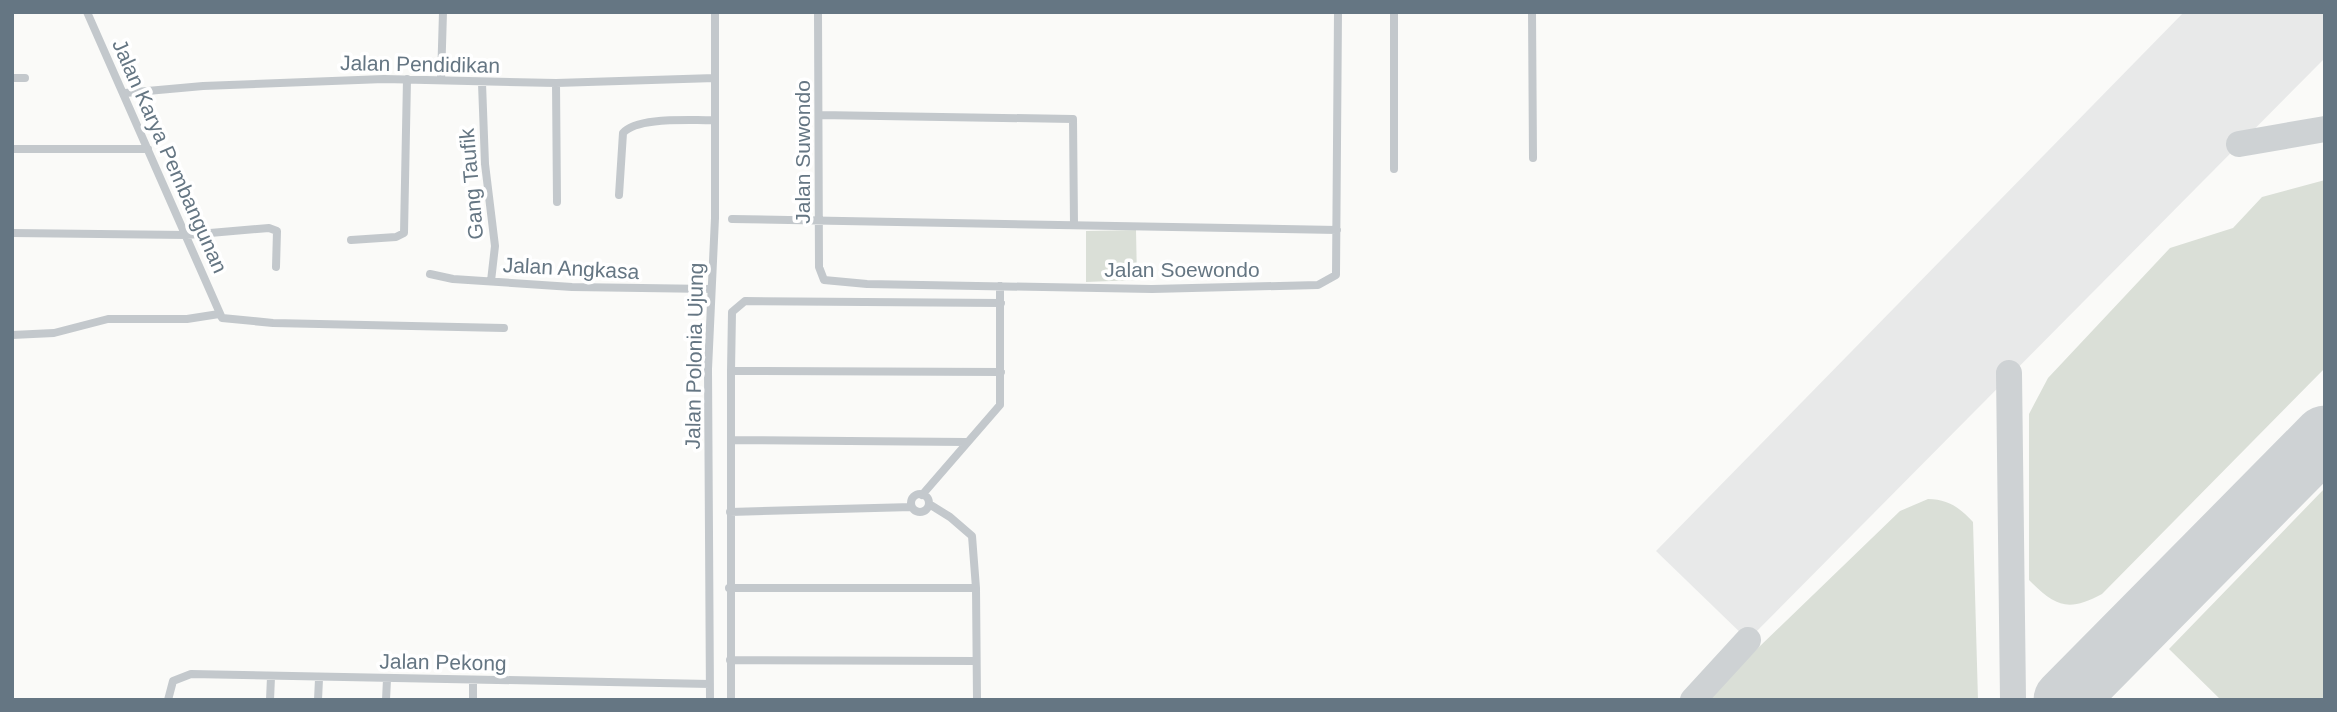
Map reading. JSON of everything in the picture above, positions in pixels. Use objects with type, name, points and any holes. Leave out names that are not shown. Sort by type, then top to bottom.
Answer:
[{"type":"street","name":"Jalan Karya Pembangunan","points":[[88,12],[219,314]]},
{"type":"street","points":[[441,80],[443,12]]},
{"type":"street","name":"Jalan Polonia Ujung","points":[[710,700],[708,369],[715,218],[715,12]]},
{"type":"street","name":"Jalan Suwondo","points":[[818,12],[820,273],[824,280],[834,284]]},
{"type":"street","points":[[732,219],[1337,230],[1338,12]]},
{"type":"street","points":[[1394,12],[1394,169]]},
{"type":"street","points":[[1532,12],[1533,158]]},
{"type":"street","points":[[12,78],[25,78]]},
{"type":"street","name":"Jalan Pendidikan","points":[[125,93],[216,86],[407,79],[556,83],[715,78]]},
{"type":"street","points":[[351,240],[398,237],[404,233],[407,79]]},
{"type":"street","name":"Gang Taufik","points":[[482,83],[485,164],[495,246],[491,281]]},
{"type":"street","points":[[556,83],[557,202]]},
{"type":"street","points":[[819,115],[1073,119],[1073,225]]},
{"type":"street","points":[[619,195],[622,143],[628,126],[645,122],[715,120]]},
{"type":"street","points":[[12,149],[148,149]]},
{"type":"street","points":[[12,233],[187,235],[252,228],[275,230],[278,236],[276,267]]},
{"type":"street","name":"Jalan Soewondo","points":[[834,284],[1152,289],[1314,285],[1329,281],[1336,275],[1337,230]]},
{"type":"street","name":"Jalan Angkasa","points":[[430,274],[572,288],[711,289]]},
{"type":"street","points":[[912,507],[912,499],[922,495],[966,442],[999,410],[1000,286]]},
{"type":"street","points":[[731,700],[729,588],[732,312],[745,301],[1001,303]]},
{"type":"street","points":[[12,335],[54,333],[117,319],[187,319],[219,314],[228,321],[245,322],[504,328]]},
{"type":"street","points":[[731,371],[1001,372]]},
{"type":"street","points":[[731,439],[966,442]]},
{"type":"street","points":[[922,495],[929,504],[950,517],[972,536],[976,588],[977,700]]},
{"type":"street","points":[[730,512],[912,507],[921,512],[929,504]]},
{"type":"street","points":[[729,588],[976,588]]},
{"type":"street","points":[[730,660],[976,661]]},
{"type":"street","name":"Jalan Pekong","points":[[168,700],[170,687],[176,679],[191,674],[318,679],[710,684]]},
{"type":"street","points":[[270,700],[271,677]]},
{"type":"street","points":[[318,679],[318,700]]},
{"type":"street","points":[[386,700],[387,679]]},
{"type":"street","points":[[473,680],[473,700]]},
{"type":"shaded area","points":[[2184,12],[2325,12],[2325,58],[1748,640],[1656,551]]},
{"type":"shaded area","points":[[2325,180],[2325,368],[2102,594],[2071,605],[2047,596],[2029,580],[2029,414],[2048,378],[2170,248],[2233,228],[2262,197]]},
{"type":"shaded area","points":[[1136,230],[1137,280],[1086,282],[1086,231]]},
{"type":"shaded area","points":[[2325,488],[2325,700],[2221,700],[2169,649]]},
{"type":"shaded area","points":[[1928,499],[1953,505],[1973,522],[1978,700],[1704,700],[1900,511]]},
{"type":"taxiway","points":[[2239,144],[2325,129]]},
{"type":"taxiway","points":[[2009,373],[2013,700]]},
{"type":"taxiway","points":[[1693,700],[1748,640]]},
{"type":"runway","points":[[2065,700],[2325,437]]}]
